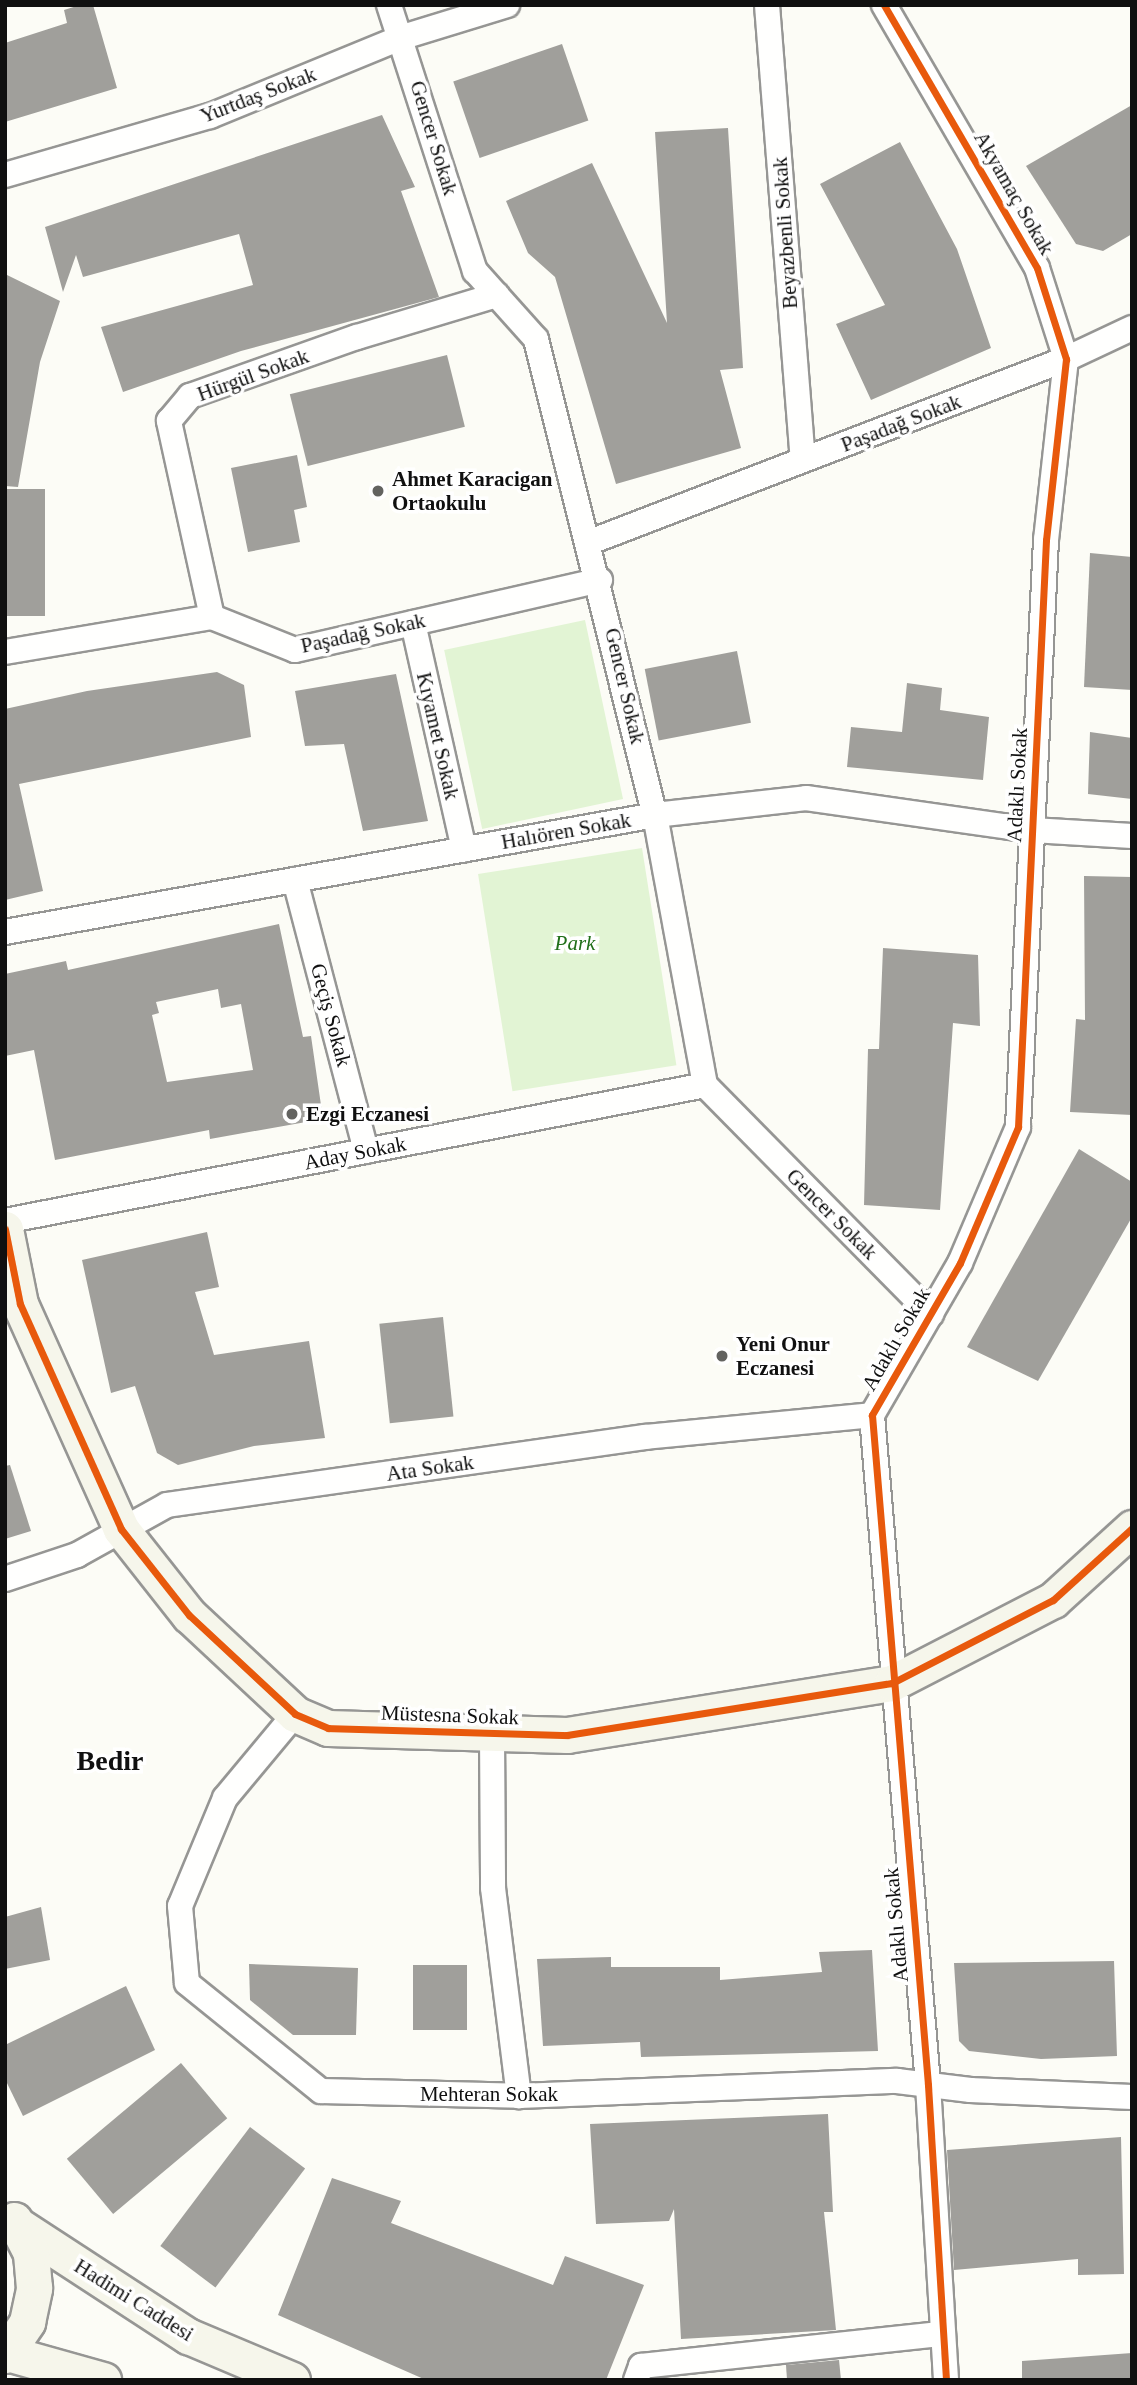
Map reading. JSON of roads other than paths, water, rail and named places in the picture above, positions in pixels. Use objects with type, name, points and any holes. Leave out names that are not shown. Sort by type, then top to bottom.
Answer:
[{"type":"street","name":"Gencer Sokak","points":[[389,5],[403,37],[475,271],[536,339],[600,580],[655,815],[705,1085],[931,1314]]},
{"type":"street","name":"Yurtdaş Sokak","points":[[5,175],[210,116],[403,37],[507,5]]},
{"type":"street","name":"Beyazbenli Sokak","points":[[767,5],[803,460]]},
{"type":"street","name":"Akyamaç Sokak","points":[[884,5],[1038,268],[1066,359],[1063,413]]},
{"type":"street","name":"Hürgül Sokak","points":[[212,617],[169,421],[190,396],[357,337],[497,295]]},
{"type":"street","name":"Paşadağ Sokak","points":[[590,542],[1066,359],[1132,328]]},
{"type":"street","name":"Adaklı Sokak","points":[[946,2380],[928,2085],[892,1683],[872,1415],[960,1263],[1018,1127],[1046,540],[1063,413]]},
{"type":"street","name":"Paşadağ Sokak","points":[[212,617],[295,650],[600,580]]},
{"type":"street","points":[[5,652],[212,617]]},
{"type":"street","name":"Kıyamet Sokak","points":[[413,623],[464,849]]},
{"type":"street","name":"Halıören Sokak","points":[[5,932],[655,815],[806,798],[1032,831],[1132,836]]},
{"type":"street","name":"Geçiş Sokak","points":[[296,880],[366,1151]]},
{"type":"street","name":"Aday Sokak","points":[[5,1221],[705,1085]]},
{"type":"street","name":"Müstesna Sokak","points":[[5,1229],[13,1306],[121,1529],[189,1615],[295,1714],[328,1728],[492,1735],[567,1735],[892,1683],[1053,1600],[1132,1528]]},
{"type":"street","name":"Ata Sokak","points":[[5,1579],[77,1555],[167,1505],[645,1437],[872,1415]]},
{"type":"street","name":"Mehteran Sokak","points":[[295,1714],[225,1798],[180,1906],[187,1983],[321,2091],[519,2096],[897,2081],[1132,2097]]},
{"type":"street","points":[[492,1735],[493,1888],[519,2096]]},
{"type":"street","points":[[12,2218],[31,2253],[34,2288],[27,2322],[6,2354],[103,2380]]},
{"type":"street","name":"Hadimi Caddesi","points":[[12,2218],[188,2336],[292,2380]]},
{"type":"street","points":[[636,2380],[641,2366],[942,2334]]},
{"type":"place","name":"Ahmet Karacigan Ortaokulu","points":[[378,491]]},
{"type":"place","name":"Ezgi Eczanesi","points":[[292,1114]]},
{"type":"place","name":"Yeni Onur Eczanesi","points":[[722,1356]]},
{"type":"district","name":"Bedir","points":[[110,1761]]},
{"type":"park label","name":"Park","points":[[575,943]]}]
